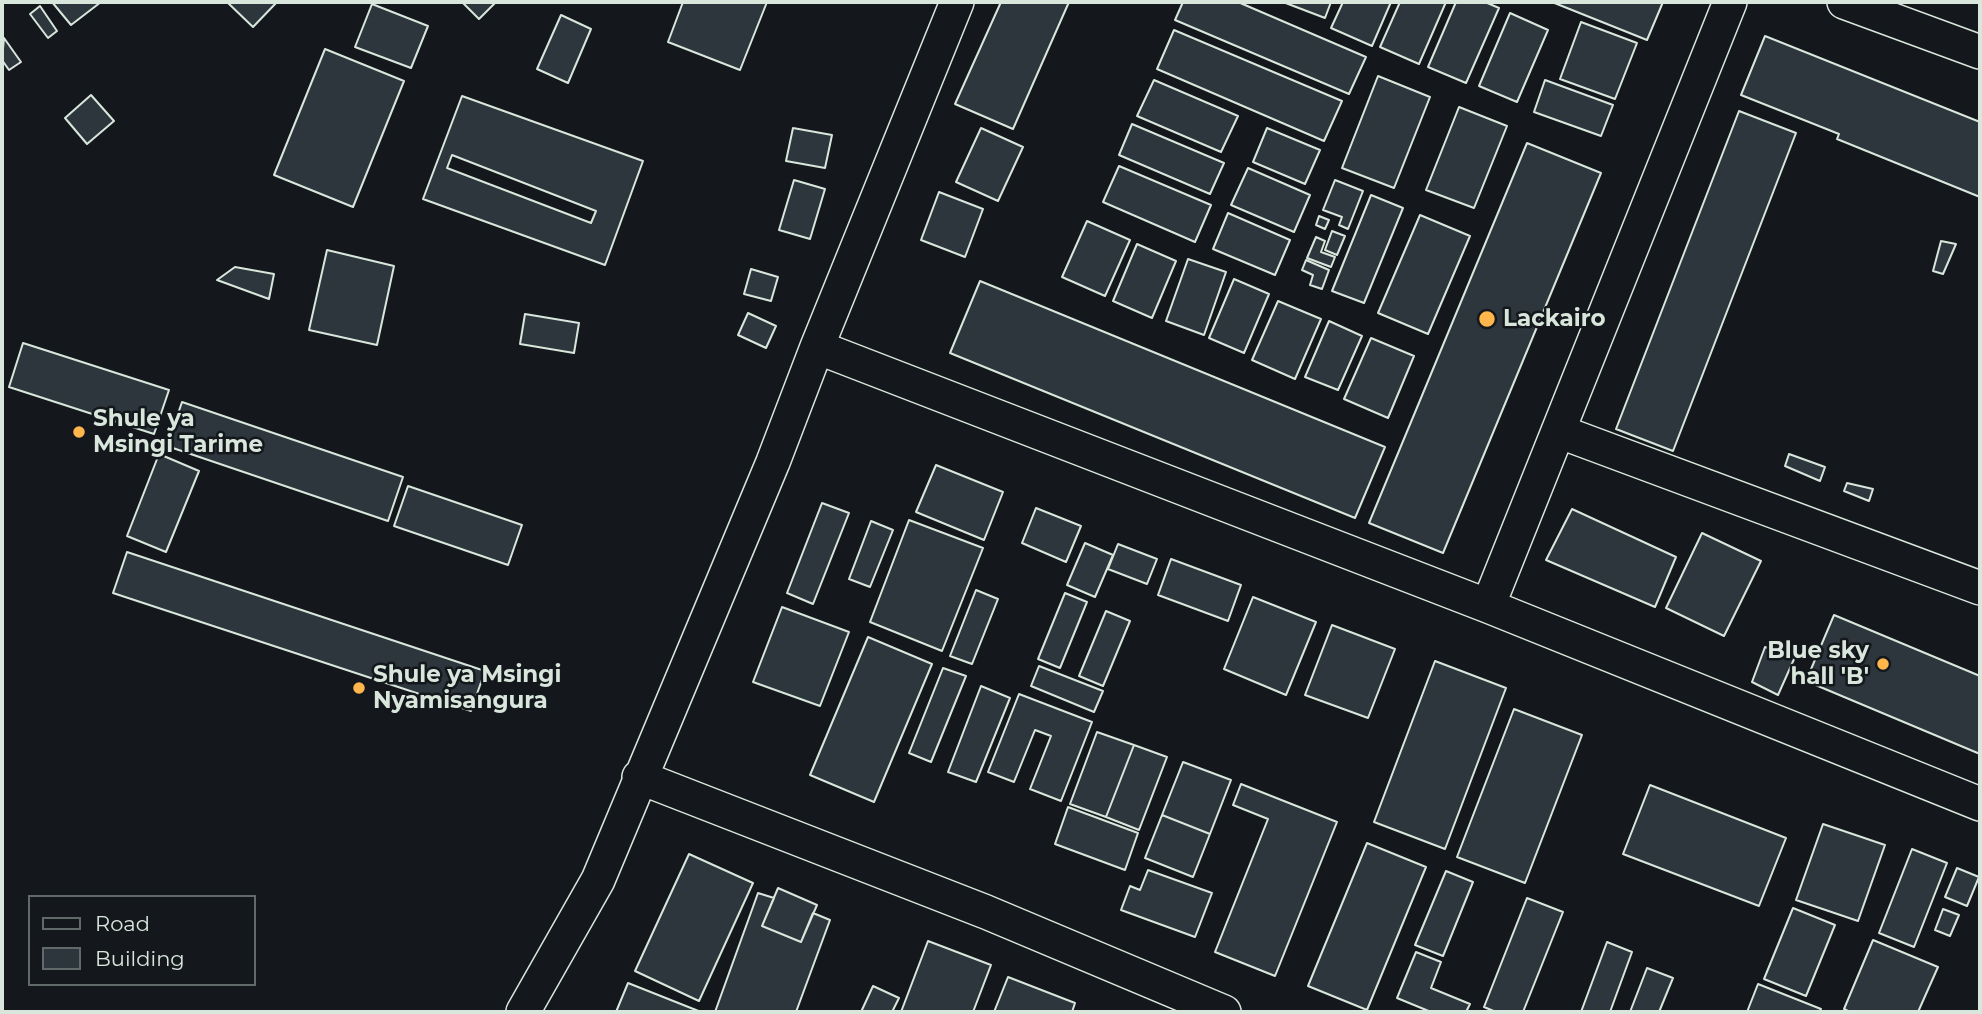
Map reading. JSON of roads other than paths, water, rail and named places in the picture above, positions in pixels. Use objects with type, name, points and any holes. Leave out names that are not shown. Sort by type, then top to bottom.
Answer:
[{"type":"street","points":[[523,1012],[547,974],[597,880],[773,462],[957,2]]},
{"type":"street","points":[[1488,606],[1730,2]]},
{"type":"street","points":[[1844,2],[1980,52]]},
{"type":"street","points":[[817,347],[1488,606],[1980,804]]},
{"type":"street","points":[[1558,431],[1980,588]]},
{"type":"street","points":[[639,777],[986,912],[1224,1012]]},
{"type":"place","name":"Lackairo","points":[[1487,319]]},
{"type":"place","name":"Shule ya Msingi Tarime","points":[[79,432]]},
{"type":"place","name":"Blue sky hall 'B'","points":[[1883,664]]},
{"type":"place","name":"Shule ya Msingi Nyamisangura","points":[[359,688]]}]
